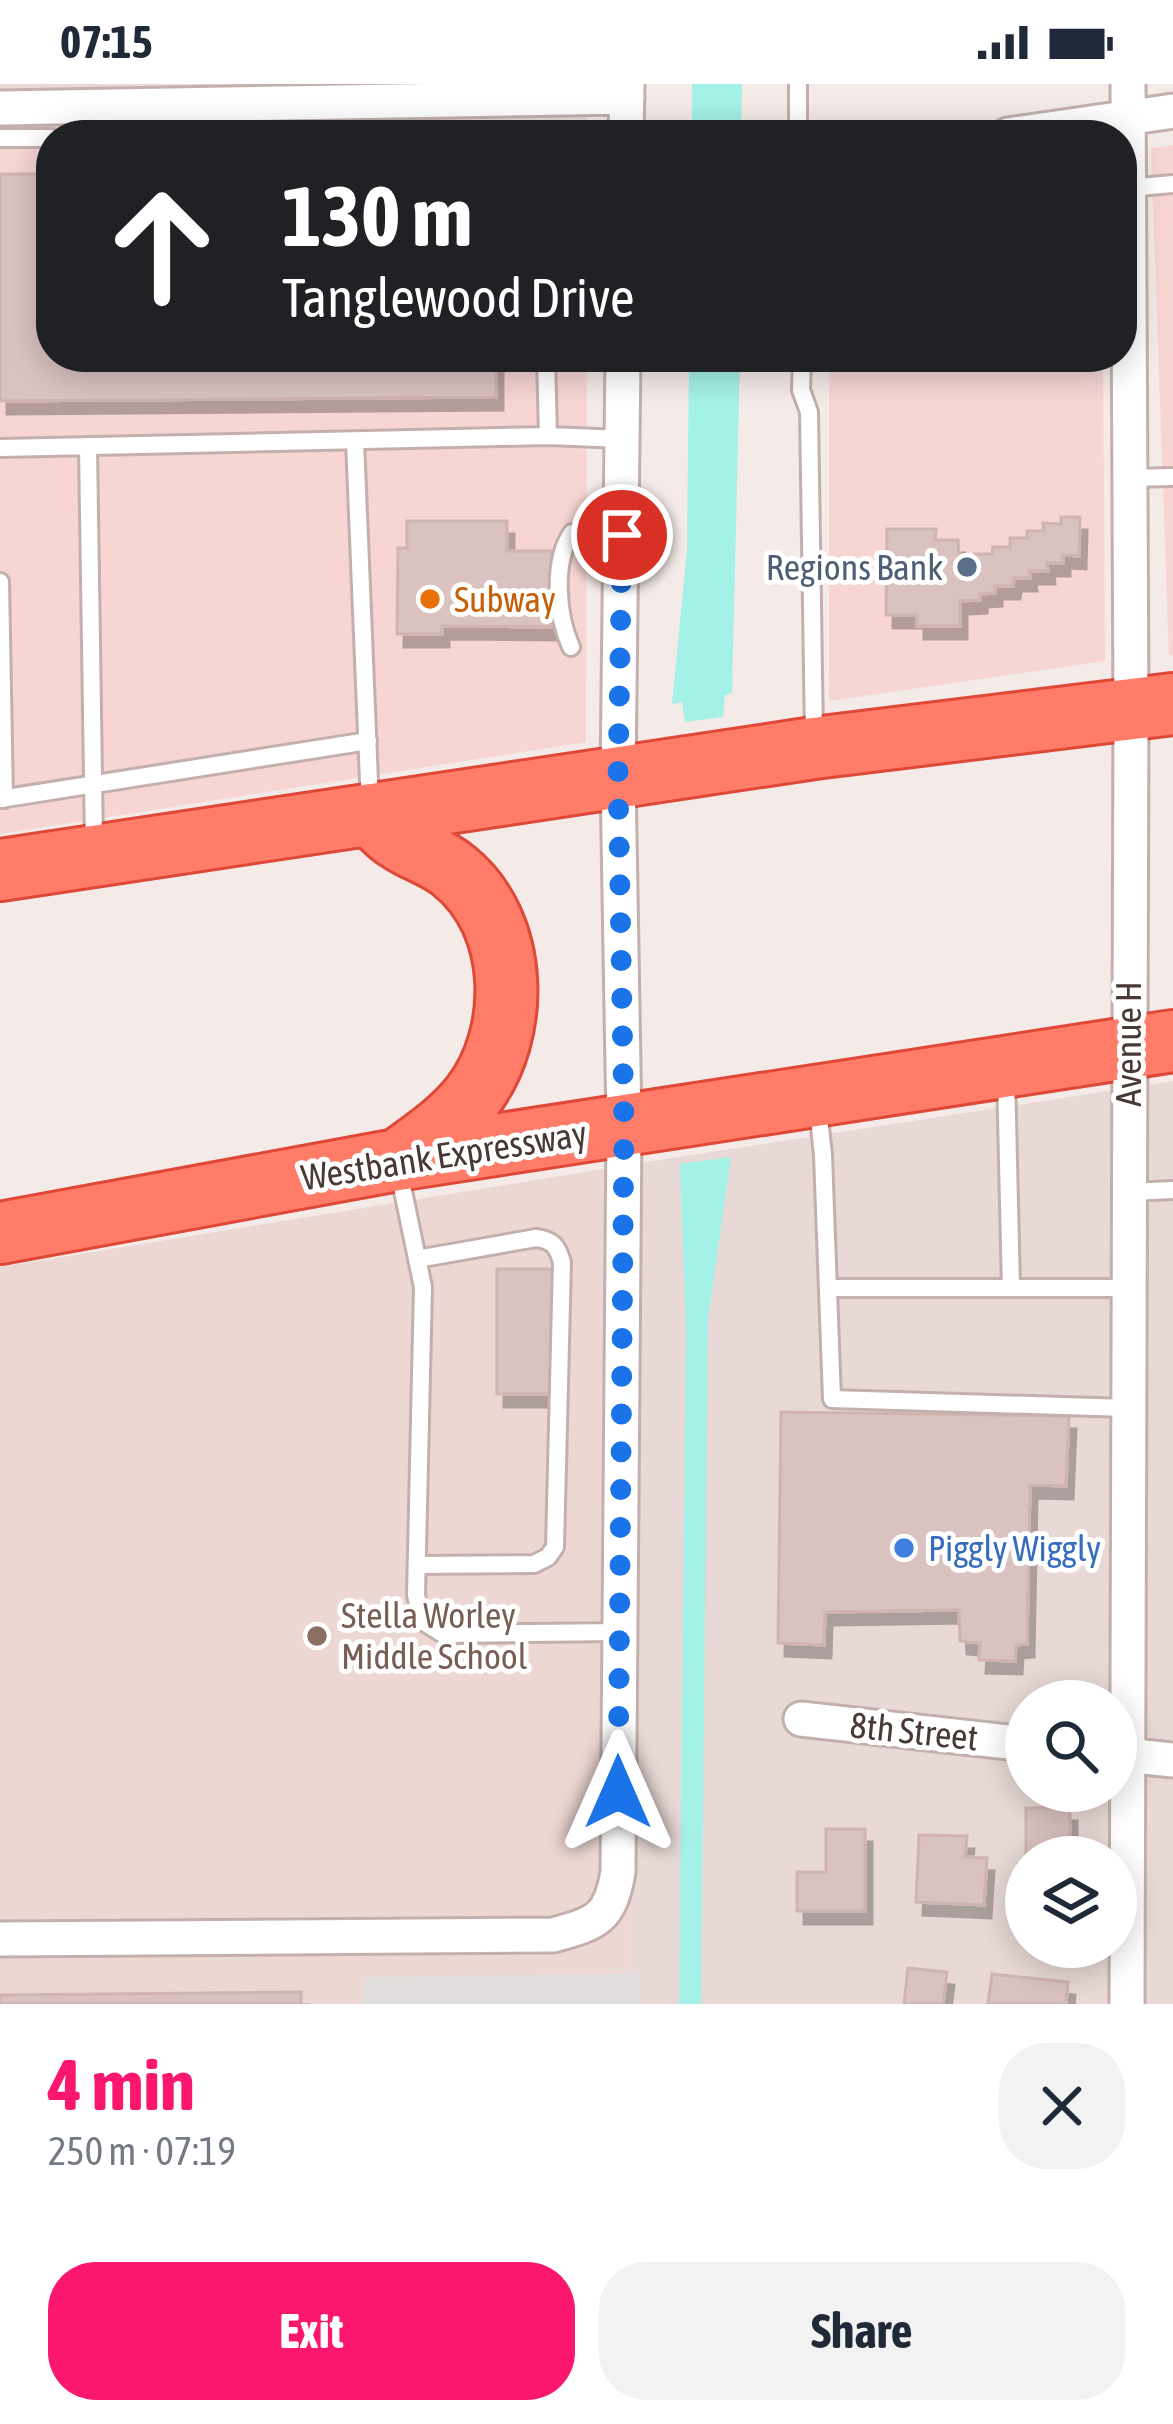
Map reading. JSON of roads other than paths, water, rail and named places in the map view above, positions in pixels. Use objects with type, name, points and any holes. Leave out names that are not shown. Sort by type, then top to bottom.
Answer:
[{"type":"highway","points":[[0,870],[814,748],[1152,706]]},
{"type":"highway","points":[[371,814],[396,838],[455,871],[478,899],[493,924],[508,988],[495,1058],[473,1096],[446,1126],[397,1160]]},
{"type":"highway","name":"Westbank Expressway","points":[[0,1233],[397,1160],[1150,1044]]},
{"type":"street","points":[[0,108],[331,94],[627,91]]},
{"type":"street","points":[[1061,120],[1128,101],[1173,111]]},
{"type":"street","points":[[0,1939],[554,1935],[599,1920],[613,1899],[618,1872],[624,1125],[618,777],[623,372]]},
{"type":"street","name":"Avenue H","points":[[1122,1680],[1128,1192],[1150,1044],[1152,706],[1130,478],[1129,372]]},
{"type":"street","name":"8th Street","points":[[801,1719],[1005,1742]]},
{"type":"street","points":[[1137,1756],[1173,1760]]},
{"type":"street","name":"Avenue H","points":[[1122,1812],[1127,2004]]},
{"type":"lane","points":[[798,120],[799,84]]},
{"type":"lane","points":[[0,138],[36,138]]},
{"type":"lane","points":[[1137,187],[1173,184]]},
{"type":"lane","points":[[546,372],[548,436]]},
{"type":"lane","points":[[802,372],[808,412],[814,748]]},
{"type":"lane","points":[[0,448],[548,436],[622,439]]},
{"type":"lane","points":[[355,441],[371,814]]},
{"type":"lane","points":[[88,446],[94,856]]},
{"type":"lane","points":[[1130,478],[1173,477]]},
{"type":"lane","points":[[571,647],[560,624],[562,547],[572,533]]},
{"type":"lane","points":[[0,582],[2,799],[368,741]]},
{"type":"lane","points":[[1006,1066],[1011,1288]]},
{"type":"lane","points":[[816,1096],[824,1155],[832,1399],[1127,1408]]},
{"type":"lane","points":[[397,1160],[423,1305],[417,1565],[422,1621],[443,1634],[620,1632]]},
{"type":"lane","points":[[1128,1192],[1173,1190]]},
{"type":"lane","points":[[417,1259],[536,1238],[550,1240],[562,1262],[556,1547],[534,1564],[417,1565]]},
{"type":"lane","points":[[828,1288],[1128,1288]]},
{"type":"water","points":[[692,84],[742,84],[741,120],[692,120]]},
{"type":"water","points":[[689,372],[740,372],[732,693],[725,695],[723,717],[685,722],[682,702],[672,704],[687,550]]},
{"type":"water","points":[[731,1157],[708,1319],[701,2004],[679,2004],[686,1330],[680,1164]]},
{"type":"place","name":"Regions Bank","points":[[967,567]]},
{"type":"place","name":"Subway","points":[[430,599]]},
{"type":"place","name":"Piggly Wiggly","points":[[904,1548]]},
{"type":"place","name":"Stella Worley Middle School","points":[[317,1636]]}]
